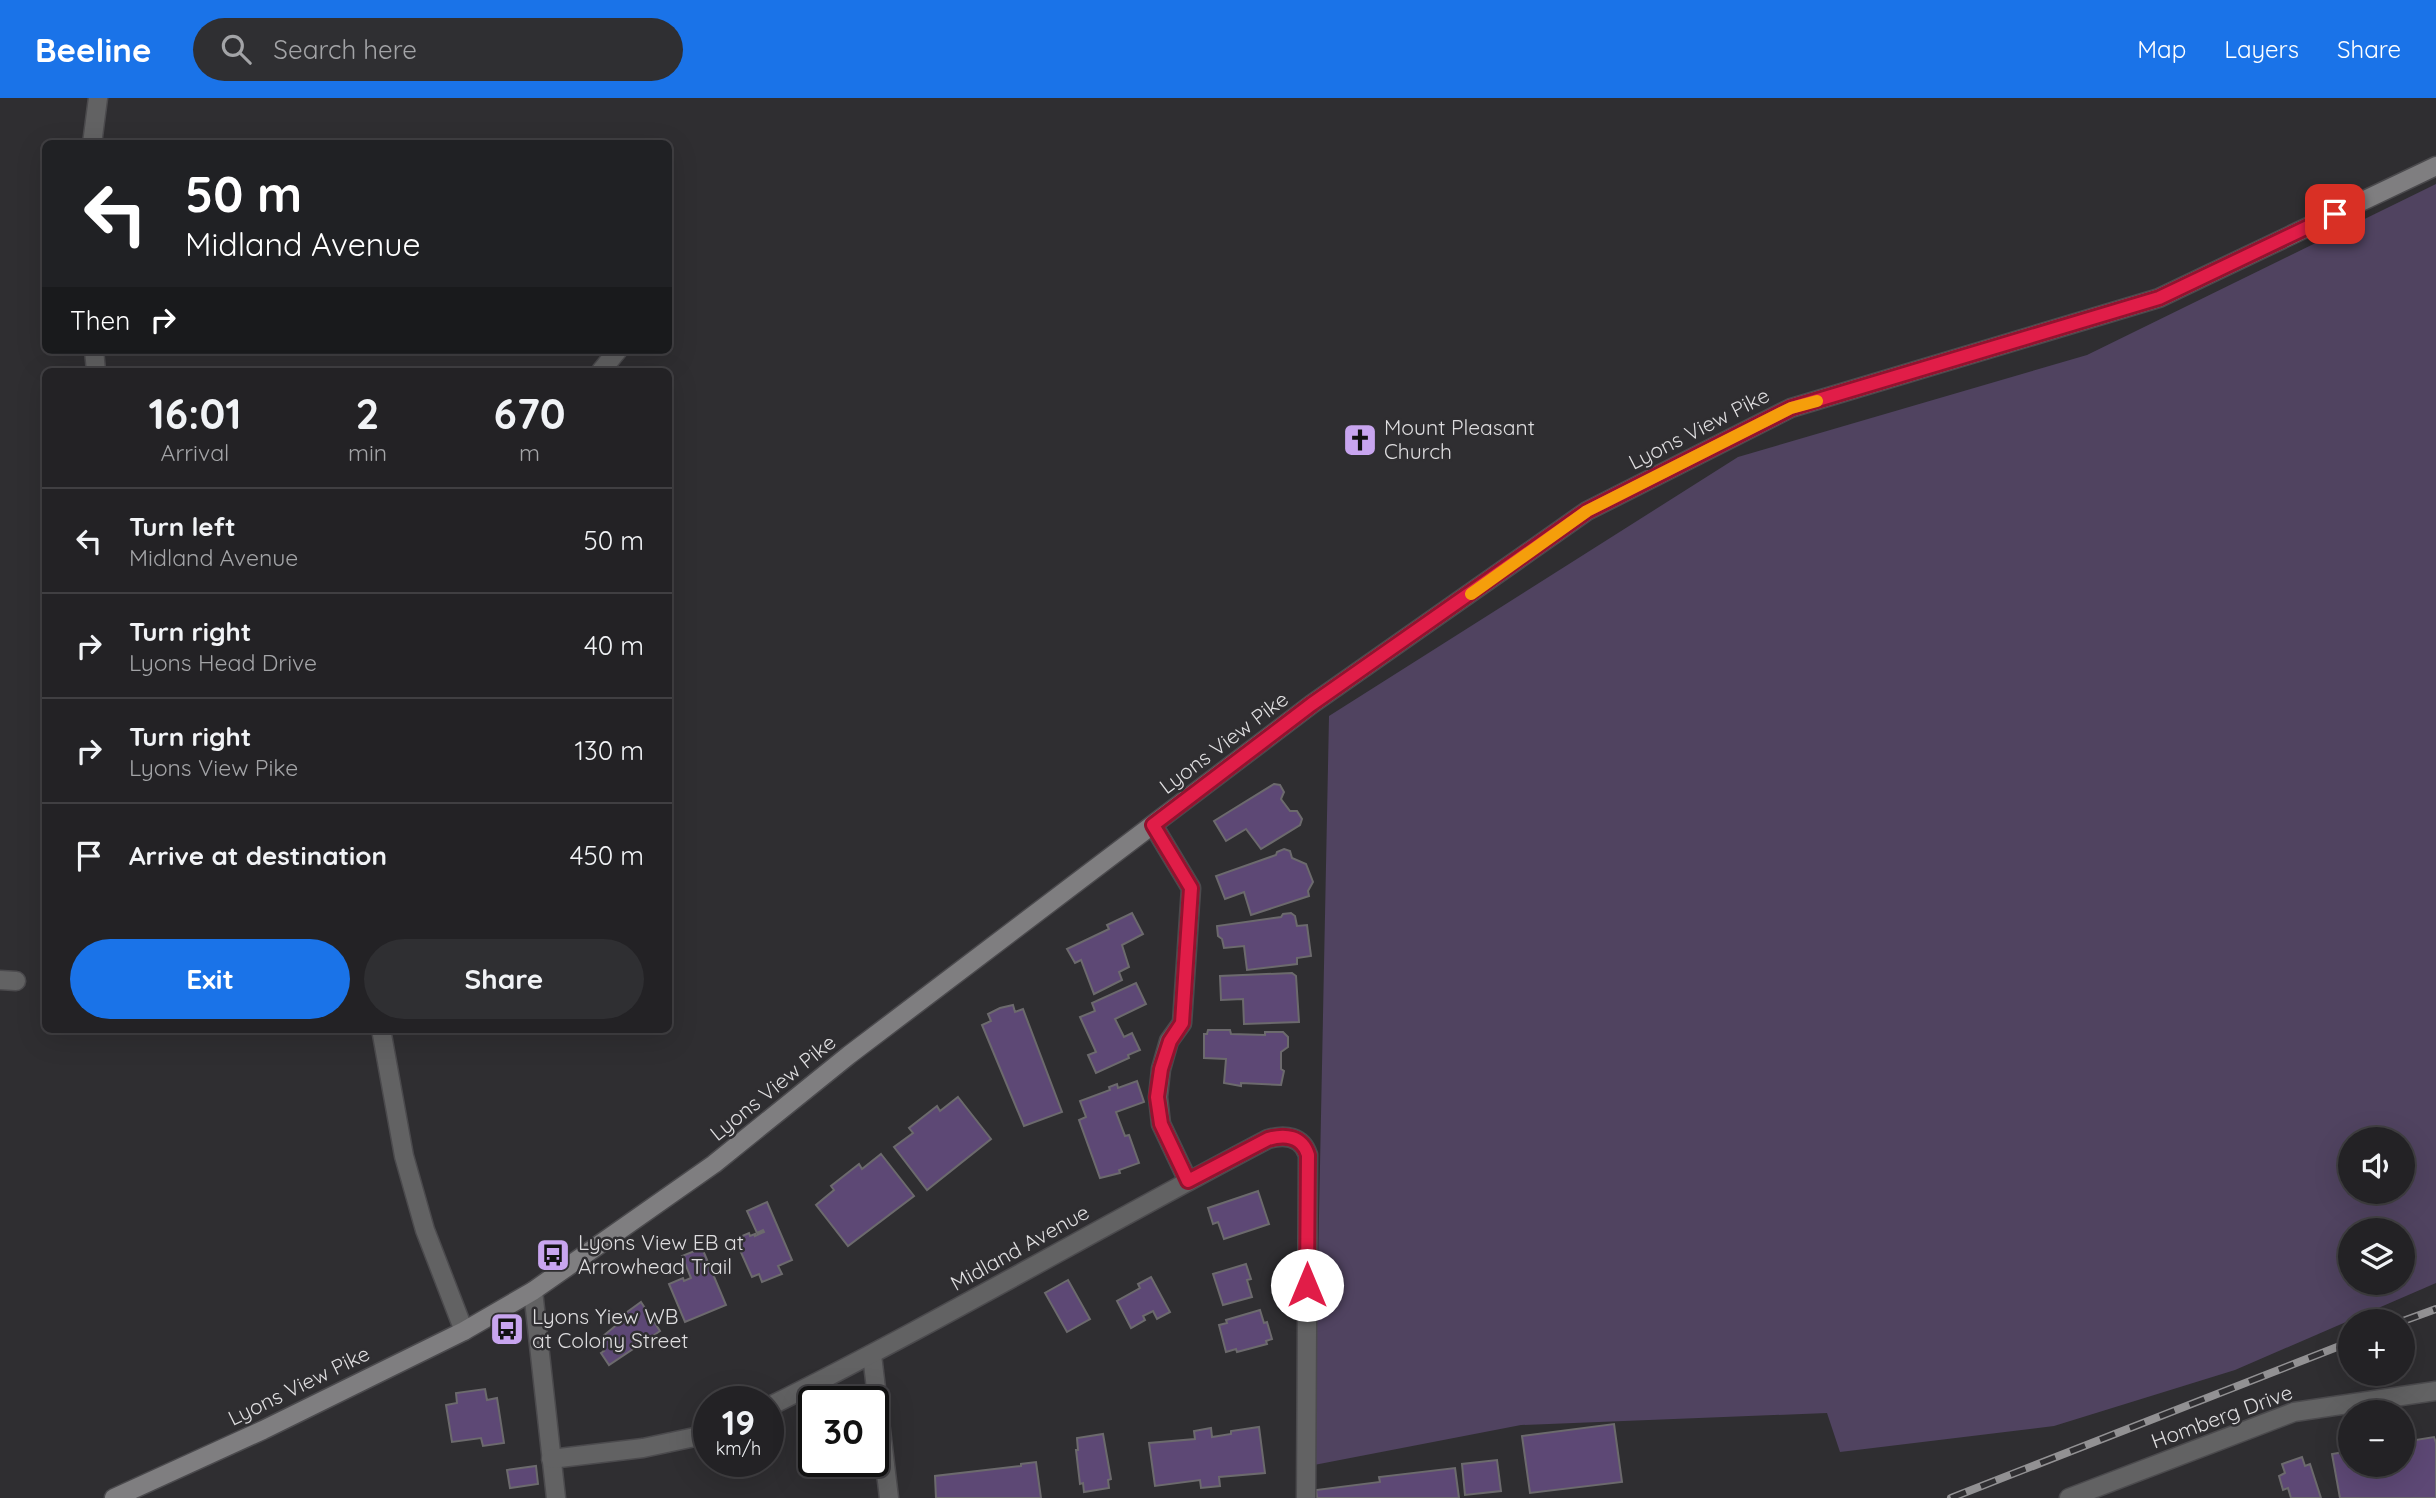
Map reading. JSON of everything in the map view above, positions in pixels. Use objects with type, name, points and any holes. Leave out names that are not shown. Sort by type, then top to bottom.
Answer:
[{"type":"street","points":[[93,140],[98,98]]},
{"type":"street","name":"Lyons View Pike","points":[[114,1498],[263,1430],[464,1331],[533,1291],[714,1164],[860,1047],[1312,704],[1587,511],[1791,408],[2159,298],[2436,166]]},
{"type":"street","points":[[603,368],[615,354]]},
{"type":"street","points":[[1153,825],[1191,888],[1182,1023],[1170,1041],[1161,1069],[1157,1097],[1161,1124],[1188,1181]]},
{"type":"street","points":[[382,1033],[404,1156],[425,1230],[464,1331]]},
{"type":"street","name":"Midland Avenue","points":[[784,1399],[872,1355],[1188,1181],[1268,1139],[1282,1135],[1305,1145],[1308,1155],[1306,1498]]},
{"type":"street","points":[[533,1291],[556,1498]]},
{"type":"street","points":[[872,1355],[889,1498]]},
{"type":"street","name":"Homberg Drive","points":[[2069,1498],[2294,1412],[2436,1391]]},
{"type":"street","points":[[551,1459],[643,1447],[693,1437]]},
{"type":"shaded area","points":[[2436,184],[2436,1283],[2415,1292],[2415,1218],[2338,1218],[2338,1295],[2408,1295],[2376,1309],[2338,1309],[2338,1325],[2235,1370],[2054,1426],[1840,1452],[1827,1413],[1521,1425],[1314,1465],[1329,716],[1738,457],[2087,355]]},
{"type":"building","points":[[1274,784],[1280,785],[1284,792],[1281,799],[1290,811],[1297,811],[1302,819],[1300,825],[1261,849],[1246,829],[1226,841],[1214,821]]},
{"type":"building","points":[[1284,849],[1290,851],[1292,858],[1306,864],[1313,882],[1308,891],[1309,896],[1251,915],[1244,892],[1225,899],[1216,876],[1276,855]]},
{"type":"building","points":[[1132,913],[1143,934],[1122,945],[1129,967],[1119,972],[1122,980],[1094,994],[1081,960],[1075,963],[1067,949],[1109,929],[1107,925]]},
{"type":"building","points":[[1291,913],[1295,916],[1297,926],[1307,925],[1311,956],[1297,958],[1297,964],[1247,970],[1244,946],[1224,948],[1222,939],[1218,936],[1217,926],[1281,917]]},
{"type":"building","points":[[1292,973],[1296,976],[1299,1022],[1244,1024],[1243,999],[1221,1000],[1220,976]]},
{"type":"building","points":[[1136,983],[1146,1004],[1115,1019],[1124,1037],[1132,1033],[1140,1050],[1096,1073],[1088,1055],[1096,1052],[1080,1017],[1095,1011],[1092,1003]]},
{"type":"building","points":[[1013,1005],[1015,1012],[1023,1009],[1062,1112],[1024,1126],[982,1025],[991,1021],[988,1014]]},
{"type":"building","points":[[1208,1030],[1265,1035],[1265,1032],[1283,1032],[1288,1037],[1288,1047],[1281,1052],[1281,1069],[1284,1071],[1281,1085],[1241,1083],[1241,1086],[1224,1083],[1226,1059],[1204,1058],[1204,1034],[1207,1034]]},
{"type":"building","points":[[1137,1081],[1144,1102],[1116,1112],[1125,1136],[1129,1135],[1139,1163],[1119,1170],[1120,1173],[1100,1178],[1079,1120],[1086,1117],[1080,1101],[1110,1090],[1109,1087],[1117,1084],[1118,1088]]},
{"type":"building","points":[[958,1097],[991,1139],[927,1190],[894,1147],[913,1133],[909,1128],[937,1106],[940,1111]]},
{"type":"building","points":[[881,1154],[914,1196],[848,1246],[816,1205],[834,1190],[831,1186],[859,1164],[862,1169]]},
{"type":"building","points":[[1258,1191],[1269,1224],[1224,1239],[1218,1222],[1213,1224],[1208,1208]]},
{"type":"building","points":[[767,1202],[792,1260],[778,1266],[782,1274],[762,1282],[759,1274],[752,1277],[735,1239],[749,1233],[750,1236],[755,1236],[764,1232],[763,1230],[757,1233],[747,1211]]},
{"type":"building","points":[[702,1248],[726,1305],[685,1322],[669,1284],[683,1278],[684,1281],[691,1278],[682,1256]]},
{"type":"building","points":[[1246,1264],[1251,1279],[1247,1280],[1252,1297],[1223,1305],[1213,1274]]},
{"type":"building","points":[[1151,1277],[1170,1312],[1157,1319],[1153,1311],[1143,1316],[1145,1320],[1131,1328],[1117,1301],[1140,1288],[1138,1284]]},
{"type":"building","points":[[1068,1280],[1090,1319],[1067,1332],[1045,1293]]},
{"type":"building","points":[[641,1302],[660,1331],[609,1365],[597,1341],[619,1323],[616,1320]]},
{"type":"building","points":[[1260,1310],[1272,1339],[1266,1341],[1267,1344],[1237,1352],[1236,1349],[1226,1352],[1219,1325],[1227,1323],[1226,1320]]},
{"type":"building","points":[[485,1389],[487,1400],[497,1398],[504,1443],[483,1446],[481,1438],[452,1442],[446,1405],[457,1403],[456,1393]]},
{"type":"building","points":[[1614,1424],[1622,1482],[1530,1493],[1522,1436]]},
{"type":"building","points":[[1259,1427],[1265,1473],[1219,1477],[1220,1486],[1201,1488],[1200,1480],[1155,1486],[1149,1443],[1195,1439],[1194,1431],[1211,1428],[1212,1437]]},
{"type":"building","points":[[1103,1434],[1111,1479],[1108,1480],[1109,1488],[1084,1492],[1083,1483],[1080,1484],[1077,1438]]},
{"type":"building","points":[[2434,1437],[2436,1498],[2340,1498],[2332,1454],[2338,1453],[2338,1477],[2415,1477],[2415,1440]]},
{"type":"building","points":[[2302,1457],[2305,1466],[2310,1464],[2321,1498],[2291,1498],[2288,1488],[2283,1490],[2279,1476],[2285,1473],[2282,1464]]},
{"type":"building","points":[[1497,1460],[1501,1491],[1465,1495],[1462,1464]]},
{"type":"building","points":[[1036,1462],[1041,1498],[936,1498],[935,1476]]},
{"type":"building","points":[[536,1466],[538,1484],[510,1488],[507,1470]]},
{"type":"building","points":[[1455,1468],[1459,1498],[1317,1498],[1316,1490],[1380,1482],[1379,1477]]},
{"type":"railway","points":[[2415,1317],[2436,1309]]},
{"type":"railway","points":[[1951,1498],[2338,1347]]},
{"type":"slow traffic","points":[[1471,594],[1587,511],[1791,408],[1817,401]]},
{"type":"place","name":"Mount Pleasant Church","points":[[1360,440]]},
{"type":"place","name":"Lyons View EB at Arrowhead Trail","points":[[553,1255]]},
{"type":"place","name":"Lyons Yiew WB at Colony Street","points":[[507,1329]]},
{"type":"route","points":[[1307,1285],[1308,1155],[1305,1145],[1282,1135],[1268,1139],[1188,1181],[1161,1124],[1157,1097],[1161,1069],[1170,1041],[1182,1023],[1191,888],[1153,825],[1312,704],[1587,511],[1791,408],[2159,298],[2335,214]]}]
